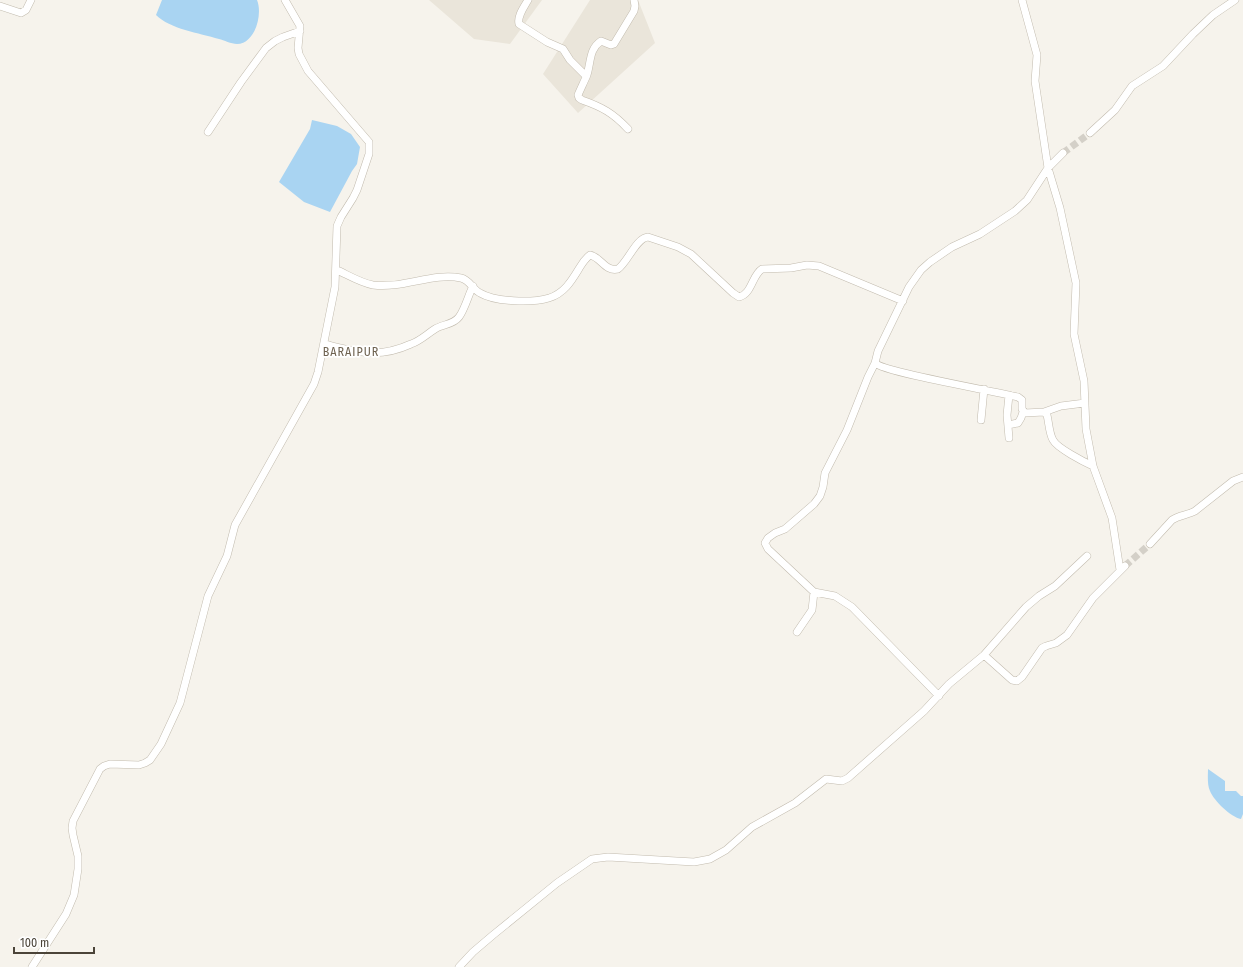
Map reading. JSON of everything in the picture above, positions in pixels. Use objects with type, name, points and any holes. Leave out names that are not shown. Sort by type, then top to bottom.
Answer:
[{"type":"street","points":[[0,6],[21,14],[26,10],[31,0]]},
{"type":"street","points":[[32,967],[66,914],[74,895],[78,869],[78,856],[72,828],[73,821],[100,769],[110,764],[139,765],[145,763],[153,756],[161,744],[180,703],[208,596],[224,564],[235,525],[314,384],[324,344],[335,287],[339,222],[354,198],[357,190],[369,154],[369,142],[308,71],[299,54],[298,48],[300,32],[298,21],[285,0]]},
{"type":"street","points":[[528,0],[520,15],[518,21],[519,24],[547,42],[563,49],[570,60],[586,76]]},
{"type":"street","points":[[628,129],[613,114],[579,98],[578,95],[586,76],[590,58],[594,49],[601,41],[611,45],[614,44],[634,10],[634,0]]},
{"type":"street","points":[[984,655],[1012,680],[1017,681],[1022,677],[1042,648],[1056,643],[1067,635],[1088,605],[1123,568],[1112,518],[1093,466],[1085,426],[1085,403],[1082,369],[1074,334],[1076,283],[1060,208],[1048,168],[1035,81],[1037,54],[1022,0]]},
{"type":"street","points":[[1090,133],[1115,110],[1132,86],[1163,66],[1213,15],[1235,0]]},
{"type":"street","points":[[208,132],[241,82],[266,48],[283,37],[300,32]]},
{"type":"street","points":[[939,696],[852,607],[835,596],[814,592],[768,549],[766,542],[772,535],[785,529],[799,518],[820,496],[825,473],[849,424],[863,388],[903,301],[915,278],[930,262],[952,248],[980,234],[1015,211],[1026,200],[1048,168],[1063,153]]},
{"type":"street","points":[[337,270],[372,285],[406,284],[446,277],[464,279],[480,294],[501,299],[531,301],[557,295],[567,287],[588,256],[596,257],[609,269],[618,269],[627,260],[642,238],[648,237],[678,247],[691,254],[739,297],[748,291],[758,273],[762,269],[792,268],[813,265],[829,270],[903,301]]},
{"type":"street","points":[[324,344],[373,354],[412,344],[435,328],[455,321],[462,312],[473,286]]},
{"type":"street","points":[[876,360],[880,366],[909,374],[1020,398],[1023,412],[1021,418],[1018,423],[1008,425]]},
{"type":"street","points":[[981,420],[984,389]]},
{"type":"street","points":[[1009,395],[1009,438]]},
{"type":"street","points":[[1023,412],[1027,414],[1044,412],[1054,408],[1085,403]]},
{"type":"street","points":[[1044,412],[1047,415],[1054,443],[1077,458],[1093,466]]},
{"type":"street","points":[[1150,544],[1176,517],[1190,514],[1233,481],[1243,477]]},
{"type":"street","points":[[459,967],[473,952],[557,883],[592,859],[608,857],[694,862],[710,859],[718,856],[752,827],[796,803],[826,779],[838,781],[845,780],[863,766],[939,696],[949,684],[984,655],[1030,604],[1055,586],[1086,556]]},
{"type":"street","points":[[797,632],[812,610],[814,592]]},
{"type":"shaded area","points":[[429,0],[542,0],[510,44],[474,39]]},
{"type":"shaded area","points":[[590,0],[638,0],[655,43],[578,113],[543,74]]},
{"type":"water","points":[[162,0],[257,0],[259,6],[258,20],[253,34],[249,39],[243,43],[232,43],[185,30],[162,20],[156,15]]},
{"type":"water","points":[[312,120],[337,126],[351,134],[360,147],[357,164],[330,212],[304,202],[279,182],[310,129]]},
{"type":"water","points":[[1208,769],[1225,781],[1225,791],[1236,791],[1243,796],[1243,814],[1241,819],[1228,812],[1212,795],[1208,786]]},
{"type":"tunnel","points":[[1063,153],[1090,133]]},
{"type":"tunnel","points":[[1125,566],[1150,544]]},
{"type":"district","name":"BARAIPUR","points":[[351,352]]}]
